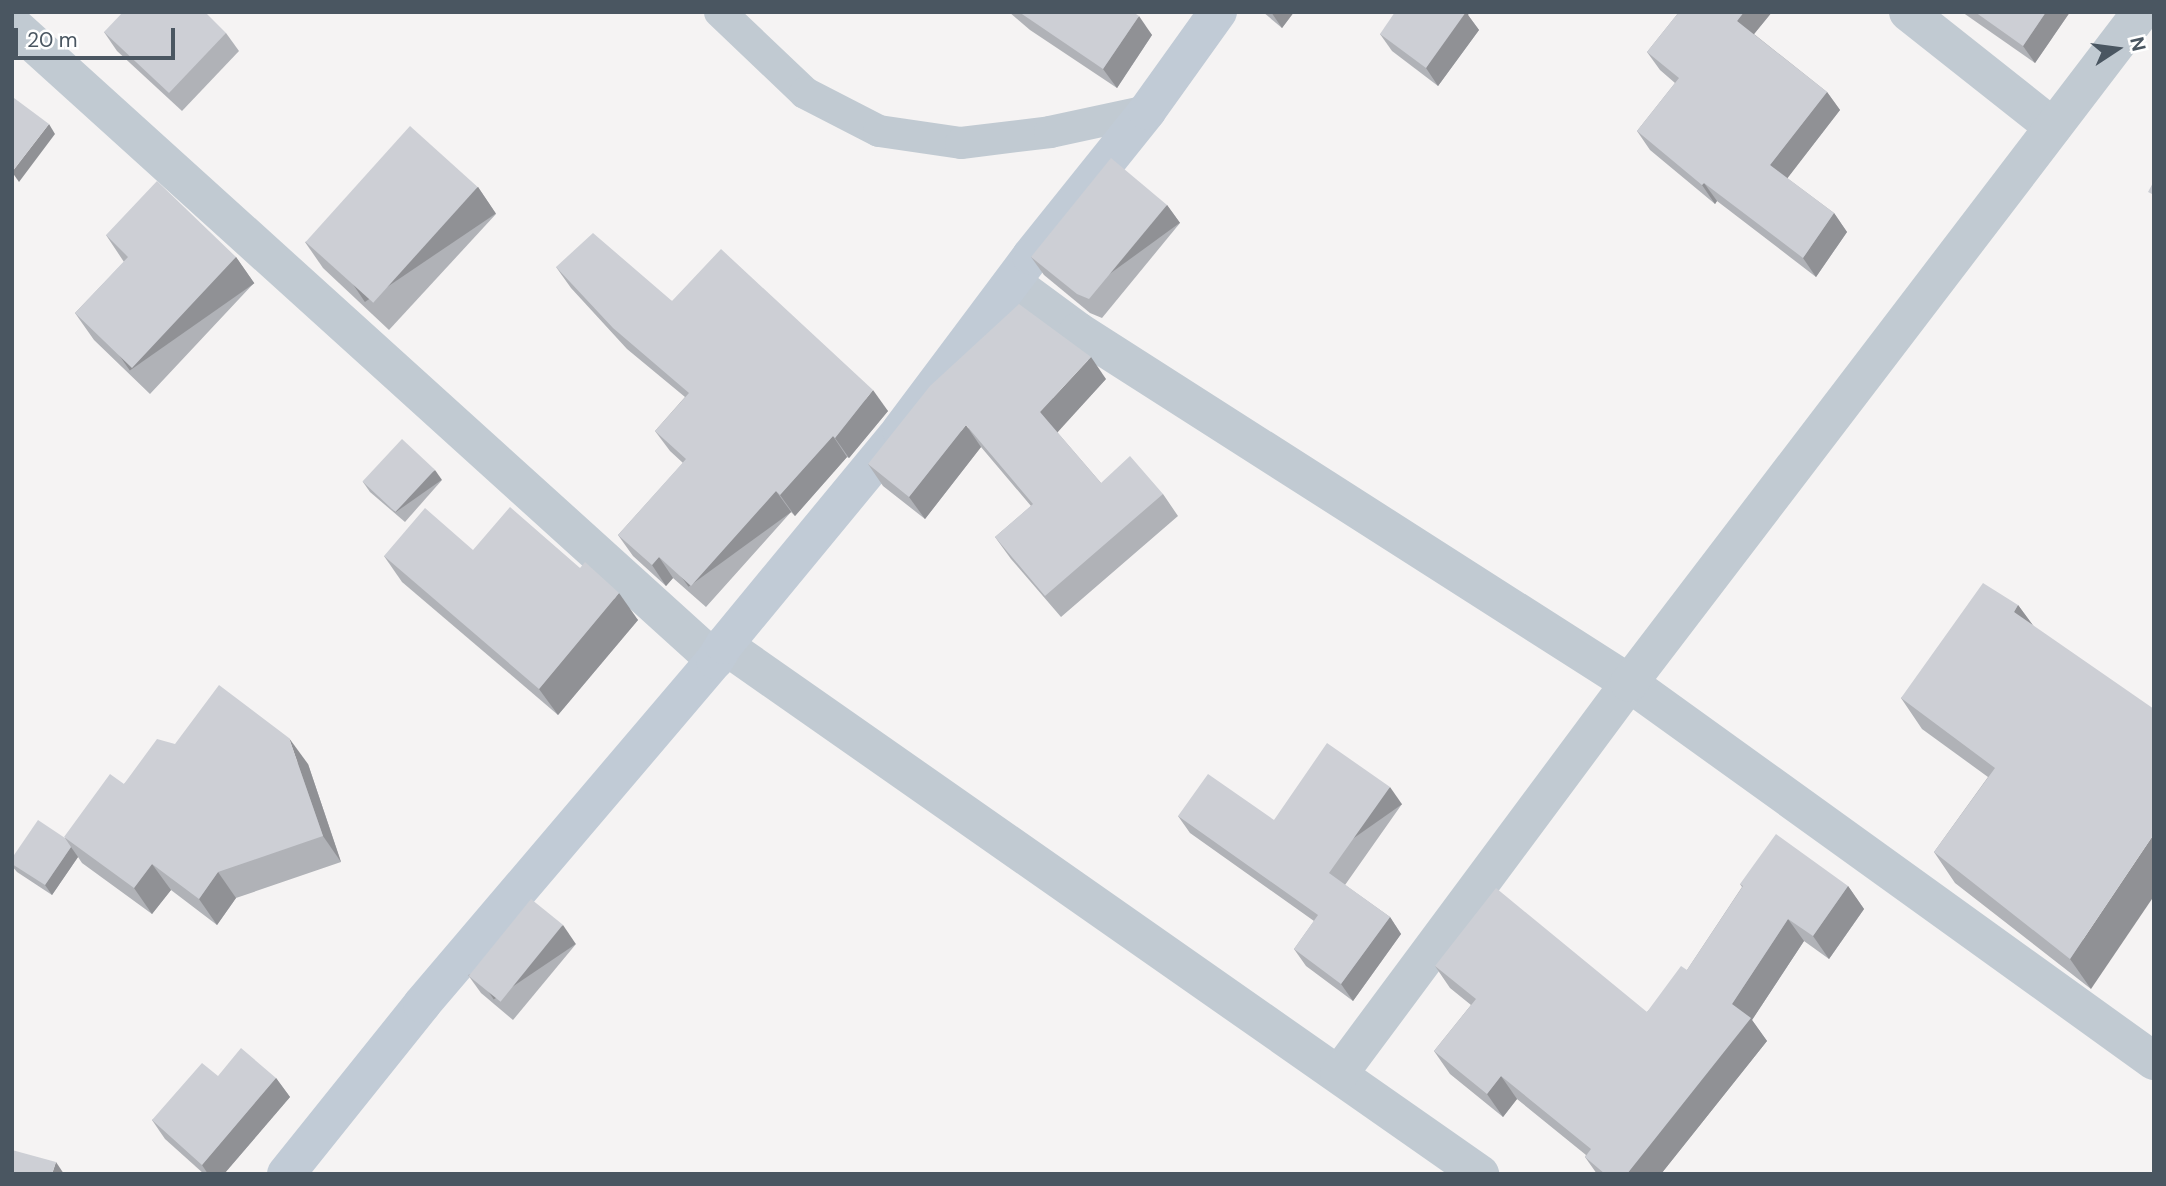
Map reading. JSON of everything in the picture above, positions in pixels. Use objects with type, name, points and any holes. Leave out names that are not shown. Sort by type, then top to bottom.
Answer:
[{"type":"street","points":[[286,1174],[422,1004],[720,653],[901,430],[1147,111],[1218,12]]},
{"type":"street","points":[[1908,12],[2053,127]]},
{"type":"street","points":[[1339,1074],[1629,682],[2141,12]]},
{"type":"street","points":[[12,24],[720,653],[1339,1074],[1480,1174]]},
{"type":"street","points":[[1013,283],[1078,331],[1629,682],[2154,1061]]},
{"type":"lane","points":[[720,12],[805,93],[879,131],[961,143],[1050,132],[1147,111]]},
{"type":"building","points":[[123,12],[205,12],[226,33],[169,93],[104,32]]},
{"type":"building","points":[[1019,12],[1133,12],[1139,16],[1103,69]]},
{"type":"building","points":[[1395,12],[1466,12],[1426,68],[1380,34]]},
{"type":"building","points":[[1679,12],[1744,12],[1737,21],[1827,92],[1770,165],[1834,213],[1803,258],[1704,183],[1702,185],[1637,131],[1679,78],[1647,52]]},
{"type":"building","points":[[1975,12],[2046,12],[2023,46]]},
{"type":"building","points":[[14,98],[49,124],[12,172],[12,101]]},
{"type":"building","points":[[410,126],[478,187],[373,303],[306,242]]},
{"type":"building","points":[[1111,158],[1167,205],[1089,299],[1077,294],[1031,257]]},
{"type":"building","points":[[157,181],[236,257],[132,368],[75,313],[128,257],[106,235]]},
{"type":"building","points":[[2154,181],[2154,195],[2148,192]]},
{"type":"building","points":[[593,233],[672,301],[721,249],[873,390],[835,438],[833,436],[780,495],[776,491],[691,586],[659,557],[652,565],[618,535],[686,459],[655,431],[689,393],[613,328],[556,267]]},
{"type":"building","points":[[1019,304],[1091,357],[1040,412],[1101,483],[1130,456],[1163,494],[1045,596],[995,537],[1033,504],[966,425],[909,497],[868,464],[930,386]]},
{"type":"building","points":[[402,439],[435,470],[395,512],[362,481]]},
{"type":"building","points":[[510,507],[580,568],[585,562],[619,593],[539,689],[384,556],[425,508],[473,550]]},
{"type":"building","points":[[1983,583],[2018,605],[2014,612],[2154,709],[2154,834],[2070,959],[1934,852],[1995,768],[1901,698]]},
{"type":"building","points":[[219,685],[289,738],[323,836],[218,872],[199,899],[152,864],[134,888],[64,837],[110,774],[124,784],[157,739],[175,744]]},
{"type":"building","points":[[1327,743],[1390,787],[1329,873],[1390,917],[1341,984],[1294,949],[1318,915],[1178,816],[1208,774],[1274,820]]},
{"type":"building","points":[[38,820],[65,838],[71,847],[45,885],[12,864],[12,858]]},
{"type":"building","points":[[1776,834],[1848,886],[1813,936],[1788,919],[1732,1004],[1751,1018],[1627,1174],[1605,1174],[1585,1157],[1591,1149],[1501,1076],[1487,1094],[1434,1051],[1476,999],[1435,966],[1496,888],[1647,1012],[1681,966],[1687,970],[1743,886],[1740,884]]},
{"type":"building","points":[[531,899],[563,925],[501,1002],[469,976]]},
{"type":"building","points":[[241,1048],[276,1078],[202,1165],[152,1120],[202,1063],[218,1076]]},
{"type":"building","points":[[12,1150],[56,1162],[52,1174],[12,1174]]}]
